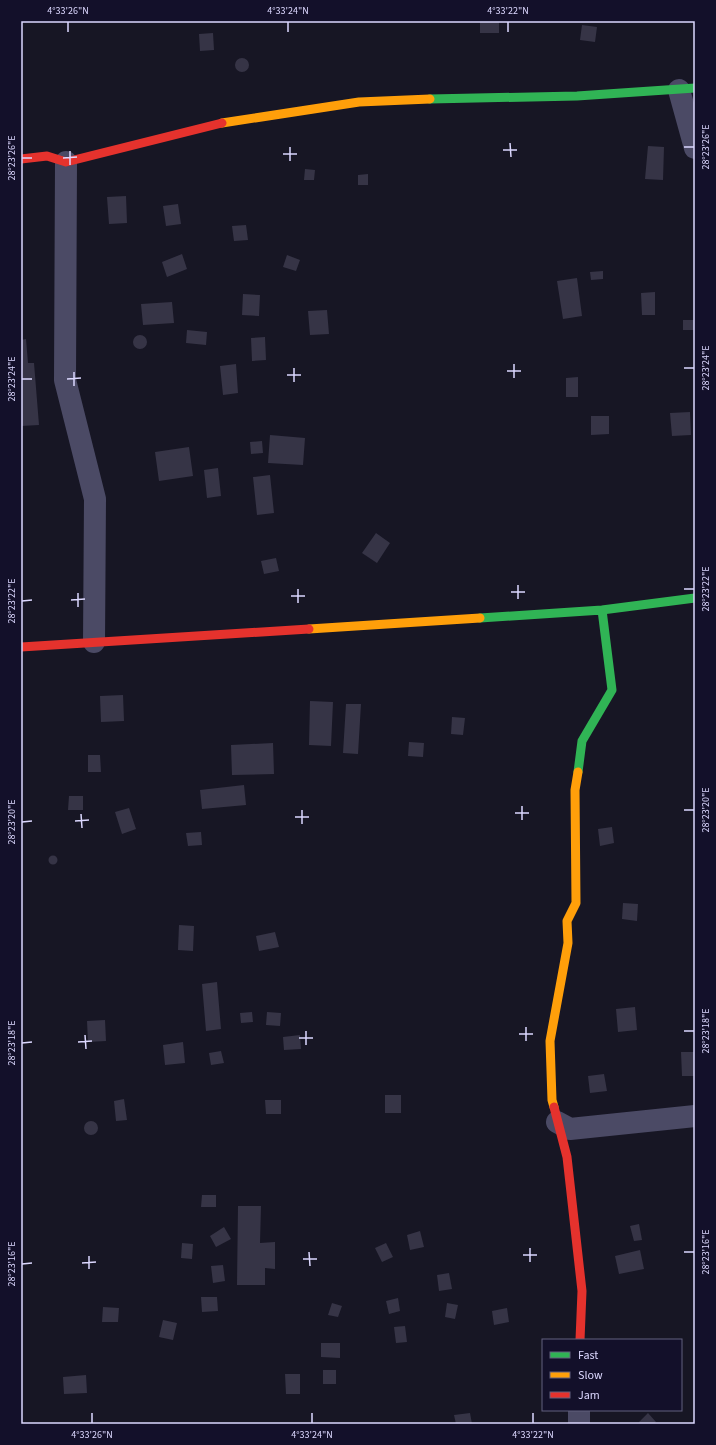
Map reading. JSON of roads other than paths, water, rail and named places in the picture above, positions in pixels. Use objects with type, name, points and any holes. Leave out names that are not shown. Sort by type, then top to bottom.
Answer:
[{"type":"street","points":[[21,159],[47,156],[66,162],[228,121],[359,102],[577,96],[687,89],[695,148]]},
{"type":"street","points":[[66,162],[65,380],[95,499],[94,642]]},
{"type":"street","points":[[21,647],[602,610],[695,598]]},
{"type":"street","points":[[580,1339],[582,1291],[567,1157],[552,1100],[550,1042],[568,943],[567,921],[576,903],[575,790],[582,741],[612,690],[602,610]]},
{"type":"street","points":[[557,1122],[570,1129],[695,1116]]},
{"type":"street","points":[[579,1411],[579,1424]]}]
